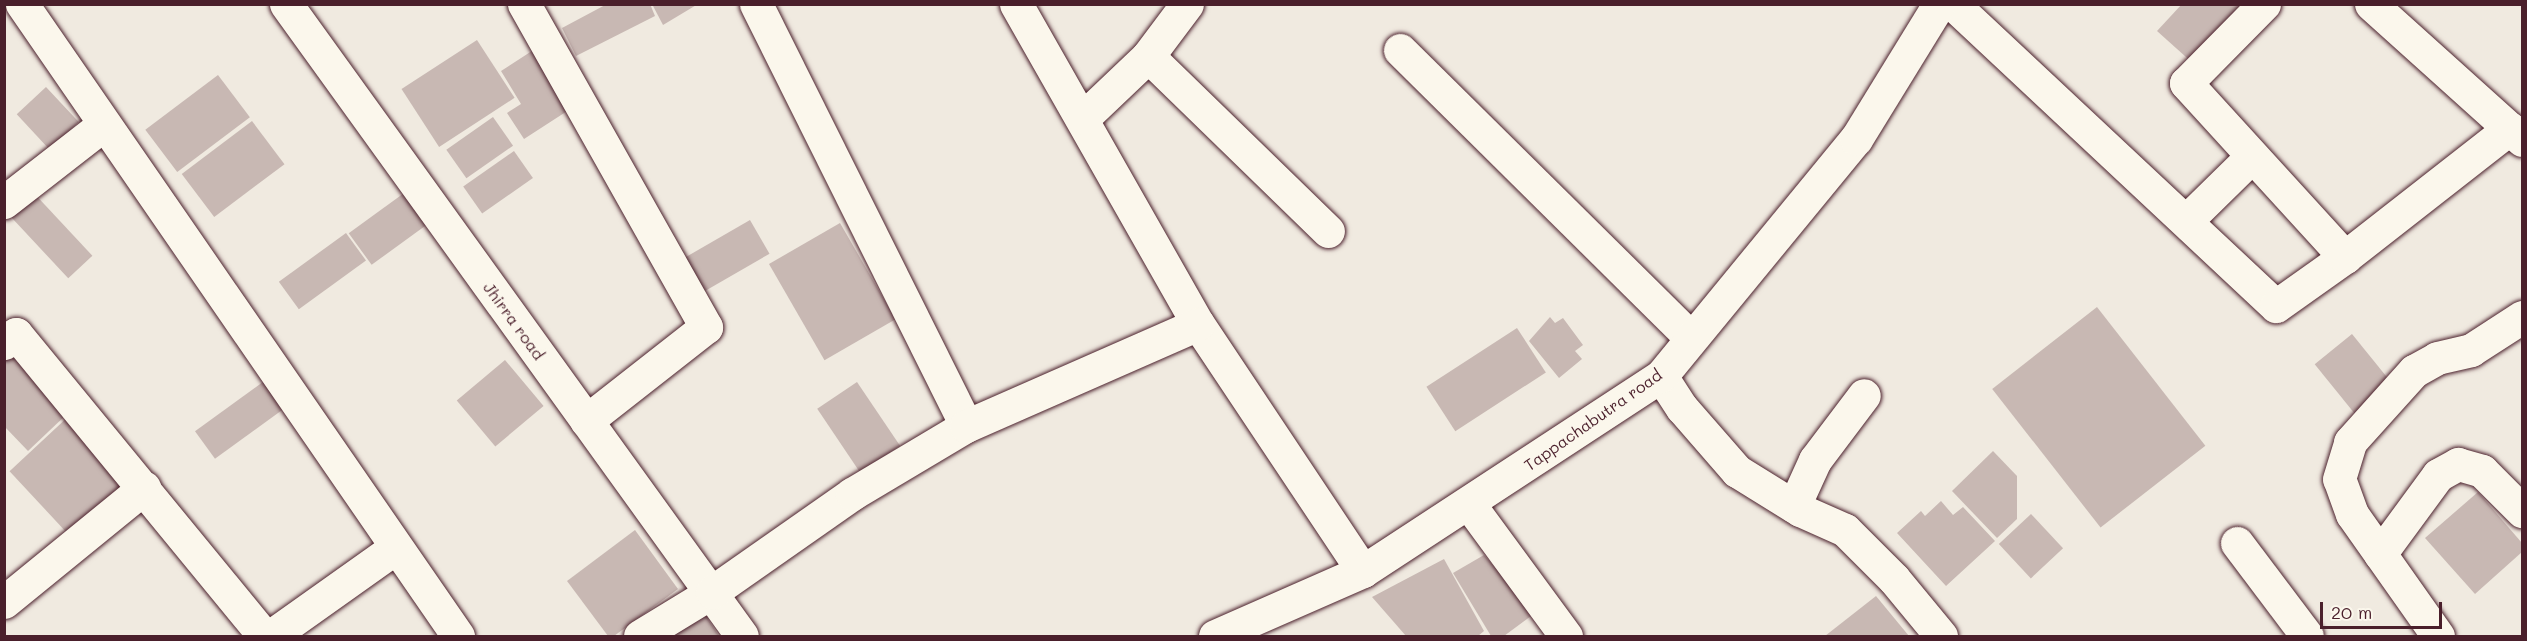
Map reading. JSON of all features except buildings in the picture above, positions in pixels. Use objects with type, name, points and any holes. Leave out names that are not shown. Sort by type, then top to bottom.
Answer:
[{"type":"street","points":[[22,4],[103,125],[458,636]]},
{"type":"street","name":"Jhirra road","points":[[286,4],[742,636]]},
{"type":"street","points":[[524,4],[706,327],[586,421]]},
{"type":"street","points":[[756,4],[966,426]]},
{"type":"street","points":[[1016,4],[1083,118],[1198,324],[1363,571]]},
{"type":"street","points":[[1083,118],[1148,56],[1187,4]]},
{"type":"street","name":"Tappachabutra road","points":[[1215,636],[1363,571],[1469,504],[1661,376],[1856,139],[1939,4]]},
{"type":"street","points":[[1953,4],[2187,220],[2276,306],[2516,134],[2371,4]]},
{"type":"street","points":[[2264,4],[2186,83],[2251,157],[2345,257]]},
{"type":"street","points":[[1400,50],[1691,338]]},
{"type":"street","points":[[1148,56],[1328,231]]},
{"type":"street","points":[[4,202],[103,125]]},
{"type":"street","points":[[2187,220],[2251,157]]},
{"type":"street","points":[[2438,636],[2352,514],[2339,479],[2350,442],[2414,371],[2437,358],[2471,350],[2523,317]]},
{"type":"street","points":[[640,636],[712,592],[852,494],[966,426],[1198,324]]},
{"type":"street","points":[[4,343],[16,334],[264,636]]},
{"type":"street","points":[[1661,376],[1682,408],[1737,471],[1794,506],[1845,530],[1894,579],[1941,636]]},
{"type":"street","points":[[1794,506],[1815,460],[1864,396]]},
{"type":"street","points":[[2380,554],[2438,475],[2458,464],[2482,471],[2523,511]]},
{"type":"street","points":[[4,602],[144,488]]},
{"type":"street","points":[[1469,504],[1566,636]]},
{"type":"street","points":[[2237,543],[2307,636]]},
{"type":"street","points":[[271,636],[395,548]]}]
